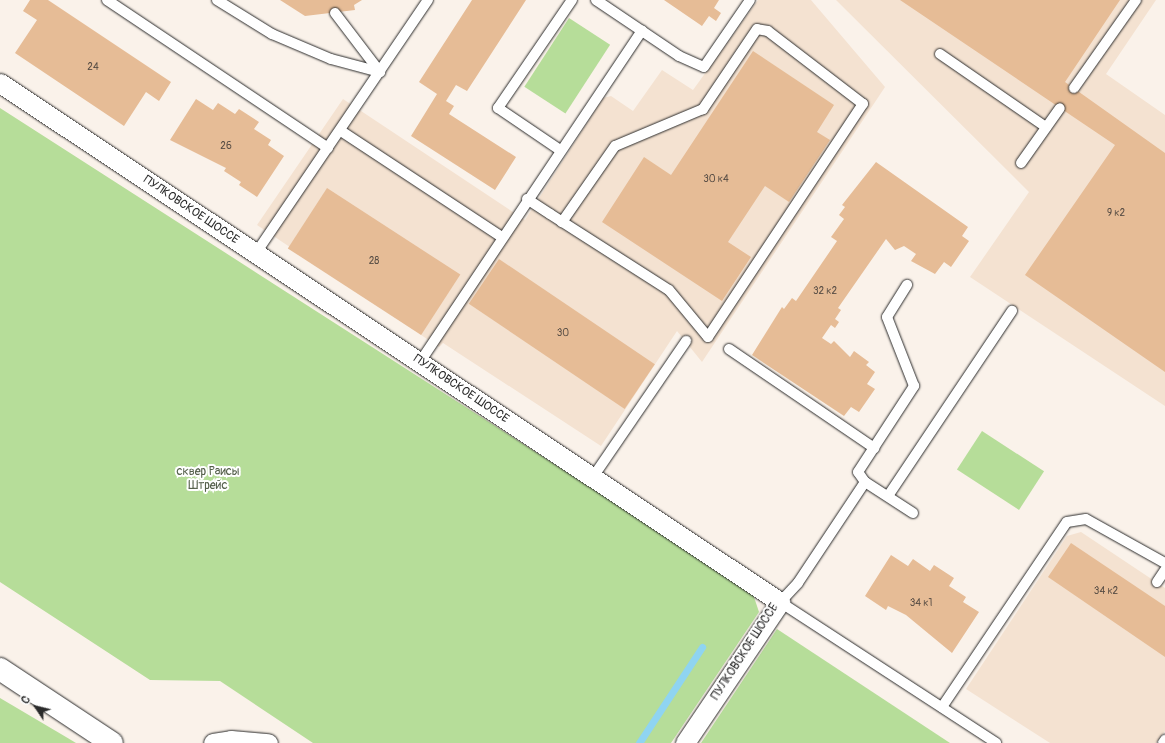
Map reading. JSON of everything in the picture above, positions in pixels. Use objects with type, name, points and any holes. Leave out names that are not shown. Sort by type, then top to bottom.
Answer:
[{"type":"main road","points":[[0,669],[112,743]]},
{"type":"street","name":"ПУЛКОВСКОЕ ШОССЕ","points":[[0,83],[780,602],[685,743]]},
{"type":"street","points":[[213,743],[231,740],[268,743]]},
{"type":"lane","points":[[107,0],[328,148]]},
{"type":"lane","points":[[218,0],[272,34],[331,59],[380,72]]},
{"type":"lane","points":[[256,253],[341,131],[428,0]]},
{"type":"lane","points":[[560,150],[498,108],[572,0]]},
{"type":"lane","points":[[596,0],[679,56],[704,67],[750,0]]},
{"type":"lane","points":[[1074,88],[1136,0]]},
{"type":"lane","points":[[335,13],[380,72]]},
{"type":"lane","points":[[527,200],[669,290],[708,337],[862,104],[768,30],[757,29],[703,110],[615,146],[562,222]]},
{"type":"lane","points":[[420,362],[560,150],[642,31]]},
{"type":"lane","points":[[940,54],[1046,127]]},
{"type":"lane","points":[[1021,163],[1060,108]]},
{"type":"lane","points":[[341,131],[502,237]]},
{"type":"lane","points":[[907,285],[888,317],[914,386],[858,472],[865,482],[913,513]]},
{"type":"lane","points":[[888,496],[1012,311]]},
{"type":"lane","points":[[593,477],[686,341]]},
{"type":"lane","points":[[728,349],[874,448]]},
{"type":"lane","points":[[865,482],[798,583],[780,602],[996,743]]},
{"type":"lane","points":[[942,707],[1067,522],[1086,519],[1165,563]]},
{"type":"lane","points":[[1157,582],[1165,570]]},
{"type":"shaded area","points":[[758,0],[811,0],[885,87],[702,362],[677,331],[601,446],[443,343],[439,347],[257,225],[343,99],[525,220],[603,98],[611,96],[633,111],[662,70],[693,90]]},
{"type":"shaded area","points":[[836,0],[1156,0],[1106,74],[1165,115],[1165,406],[970,277],[1029,192]]},
{"type":"shaded area","points":[[1081,532],[1165,588],[1165,731],[1156,743],[1050,743],[966,689],[1067,536]]},
{"type":"green space","points":[[569,18],[610,45],[565,113],[524,87]]},
{"type":"green space","name":"сквер Раисы Штрейс","points":[[0,108],[752,591],[759,612],[671,743],[313,743],[220,681],[150,680],[0,582]]},
{"type":"green space","points":[[982,431],[1044,471],[1019,510],[957,470]]},
{"type":"green space","points":[[777,629],[950,743],[701,743]]},
{"type":"green space","points":[[0,698],[66,737],[76,743],[0,743]]},
{"type":"building","points":[[30,0],[48,0],[171,82],[159,101],[146,92],[124,126],[15,53],[37,20],[23,11]]},
{"type":"building","points":[[280,0],[362,0],[354,5],[355,10],[305,16]]},
{"type":"building","points":[[472,0],[526,0],[467,91],[456,85],[446,101],[454,106],[449,114],[516,157],[495,190],[411,136],[437,94],[419,82]]},
{"type":"building","points":[[664,0],[719,0],[714,8],[721,13],[716,21],[709,16],[702,26]]},
{"type":"building","points":[[900,0],[1120,0],[1065,82],[1165,153],[1165,372],[1025,275],[1115,145]]},
{"type":"building","points":[[753,51],[834,105],[817,132],[830,140],[789,202],[765,186],[728,242],[751,257],[722,301],[602,222],[644,157],[671,175]]},
{"type":"building","points":[[196,99],[213,110],[218,103],[235,114],[239,109],[259,122],[254,129],[271,140],[268,145],[284,156],[257,197],[239,185],[241,182],[224,171],[226,168],[170,140]]},
{"type":"building","points":[[876,162],[968,227],[962,236],[969,241],[951,267],[944,262],[935,274],[911,261],[916,254],[904,246],[895,250],[886,239],[838,308],[841,310],[835,319],[839,322],[835,328],[831,325],[822,338],[831,344],[834,341],[850,357],[854,351],[869,362],[866,365],[875,372],[867,384],[875,389],[859,412],[851,407],[844,416],[752,355],[782,307],[784,309],[792,298],[796,301],[837,241],[831,237],[844,219],[839,215],[845,207],[842,205]]},
{"type":"building","points":[[327,188],[460,275],[421,335],[288,248]]},
{"type":"building","points":[[499,259],[655,364],[625,409],[469,304]]},
{"type":"building","points":[[1071,543],[1165,606],[1165,657],[1048,577]]},
{"type":"building","points":[[891,555],[908,566],[913,559],[930,571],[934,565],[954,578],[949,586],[966,597],[963,602],[979,612],[952,653],[906,615],[888,606],[886,610],[865,596]]},
{"type":"waterway","points":[[639,743],[702,647]]}]
